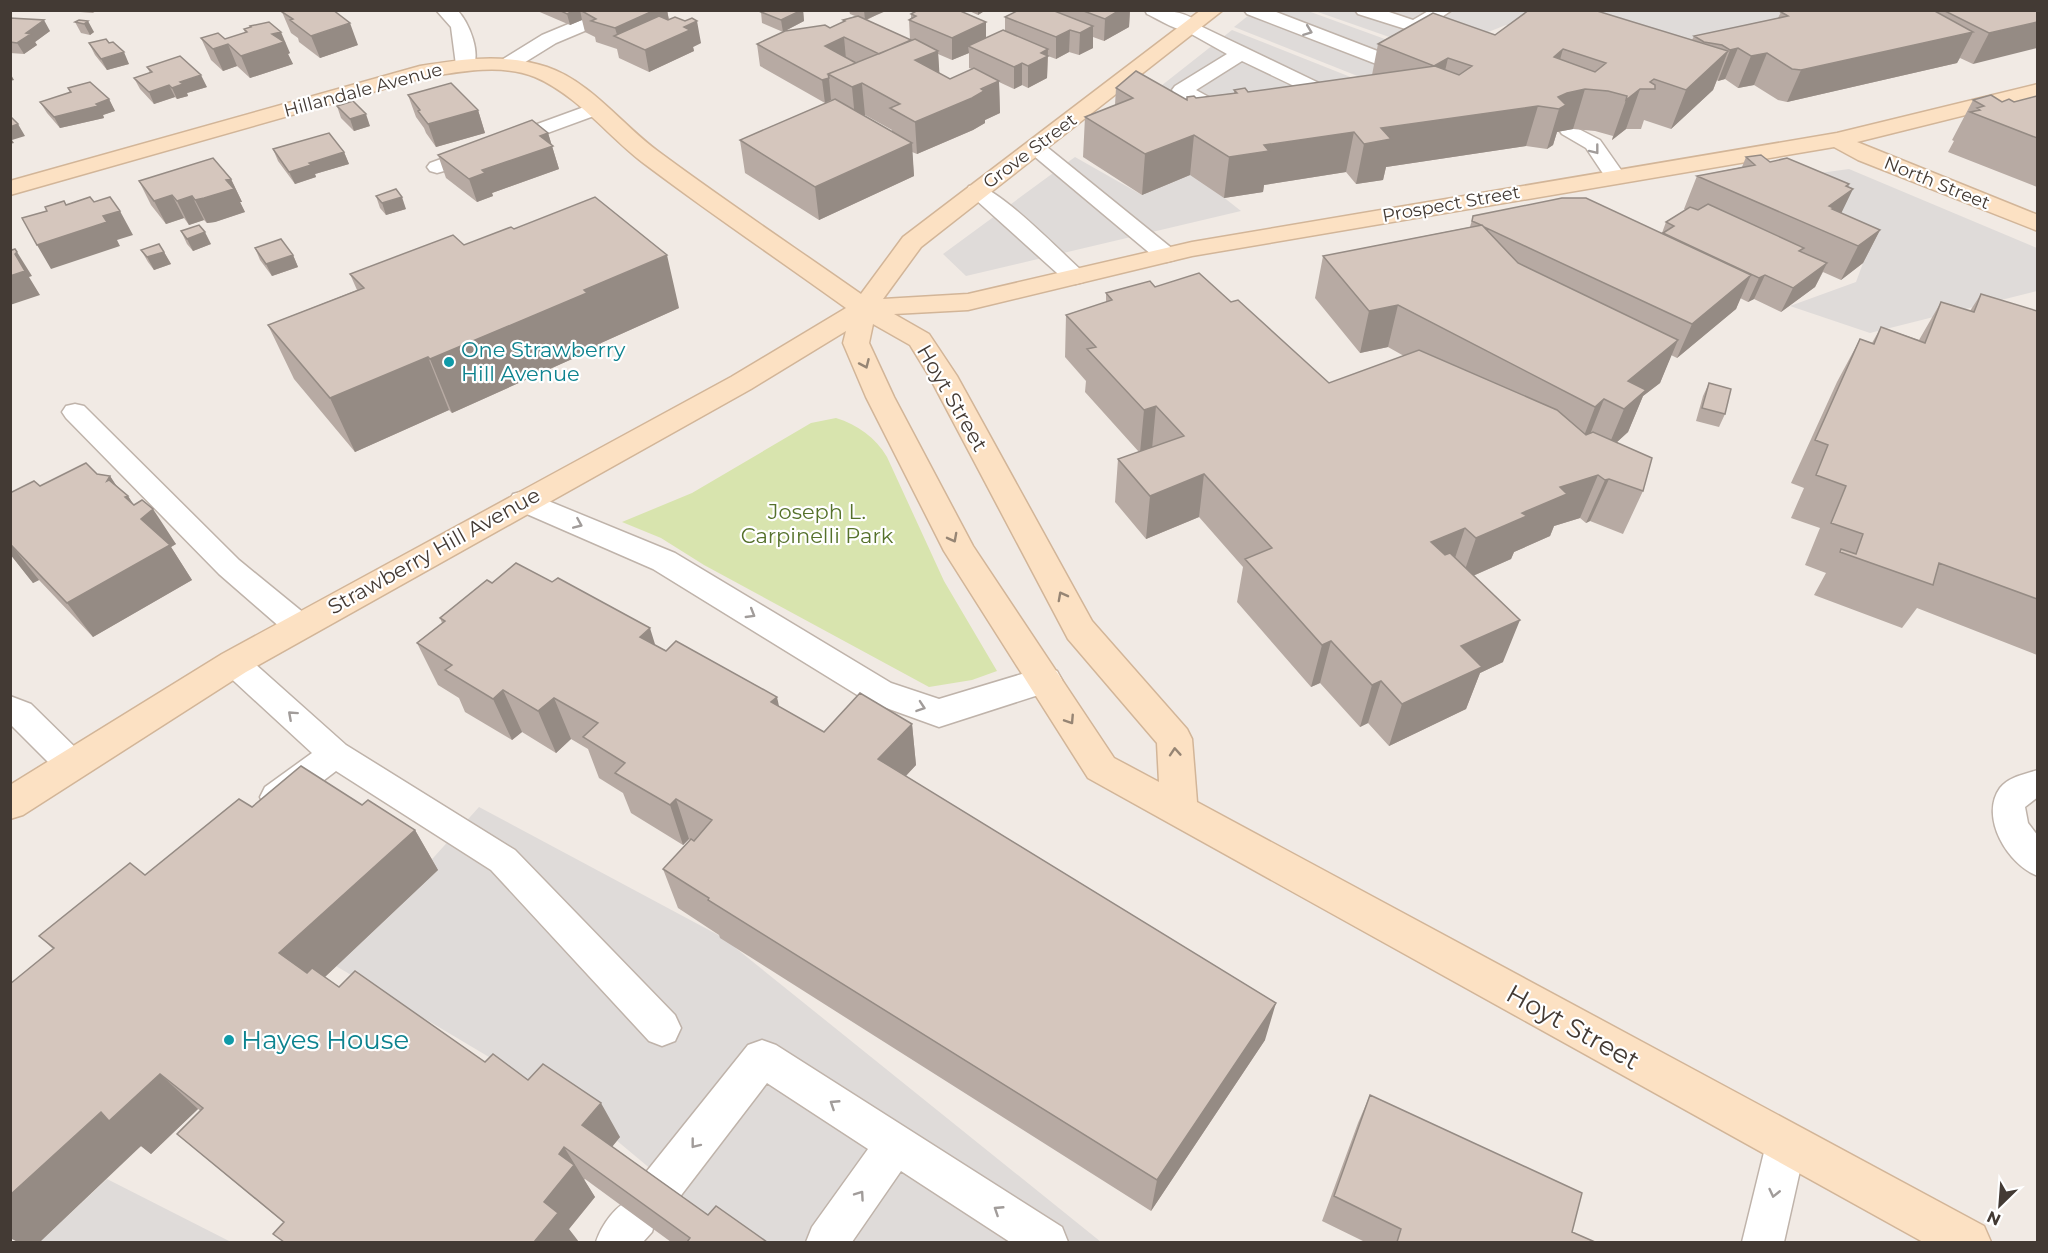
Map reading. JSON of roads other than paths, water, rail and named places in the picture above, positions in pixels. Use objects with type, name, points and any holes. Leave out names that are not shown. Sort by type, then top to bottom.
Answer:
[{"type":"street","points":[[1154,10],[1192,27]]},
{"type":"street","name":"Grove Street","points":[[864,308],[912,242],[1214,10]]},
{"type":"street","name":"Hillandale Avenue","points":[[10,188],[420,72],[465,65],[507,65],[541,72],[574,91],[649,156],[864,308]]},
{"type":"street","name":"Prospect Street","points":[[864,308],[968,302],[1166,255],[1837,140],[2037,90]]},
{"type":"street","name":"North Street","points":[[1837,140],[1866,155],[2037,224]]},
{"type":"street","name":"Strawberry Hill Avenue","points":[[10,804],[234,663],[741,383],[864,308]]},
{"type":"street","name":"Hoyt Street","points":[[1179,810],[1174,739],[1080,630],[943,376],[920,340],[864,308],[856,344],[880,397],[960,551],[1101,768],[1968,1242]]},
{"type":"street","points":[[524,501],[664,561],[879,692],[939,713],[1045,680]]},
{"type":"lane","points":[[445,10],[458,21],[463,30],[465,65]]},
{"type":"lane","points":[[507,65],[549,39],[619,10]]},
{"type":"lane","points":[[1253,10],[1399,66]]},
{"type":"lane","points":[[1364,10],[1415,27],[1443,10]]},
{"type":"lane","points":[[1192,27],[1240,54],[1341,101]]},
{"type":"lane","points":[[1233,118],[1182,90],[1240,54]]},
{"type":"lane","points":[[437,167],[595,109]]},
{"type":"lane","points":[[1569,130],[1593,144],[1615,177]]},
{"type":"lane","points":[[1035,147],[1166,255]]},
{"type":"lane","points":[[977,191],[1001,209],[1074,277]]},
{"type":"lane","points":[[75,412],[229,567],[299,626]]},
{"type":"lane","points":[[234,663],[335,754],[503,860],[662,1028]]},
{"type":"lane","points":[[10,708],[20,713],[72,765]]},
{"type":"lane","points":[[249,817],[335,754]]},
{"type":"lane","points":[[2037,783],[2023,786],[2012,797],[2007,810],[2011,827],[2022,845],[2037,861]]},
{"type":"lane","points":[[636,1219],[762,1058],[1047,1242]]},
{"type":"lane","points":[[827,1242],[896,1144]]},
{"type":"lane","points":[[1763,1242],[1786,1144]]},
{"type":"place","name":"One Strawberry Hill Avenue","points":[[449,362]]},
{"type":"place","name":"Hayes House","points":[[229,1040]]},
{"type":"park label","name":"Joseph L. Carpinelli Park","points":[[817,524]]}]
